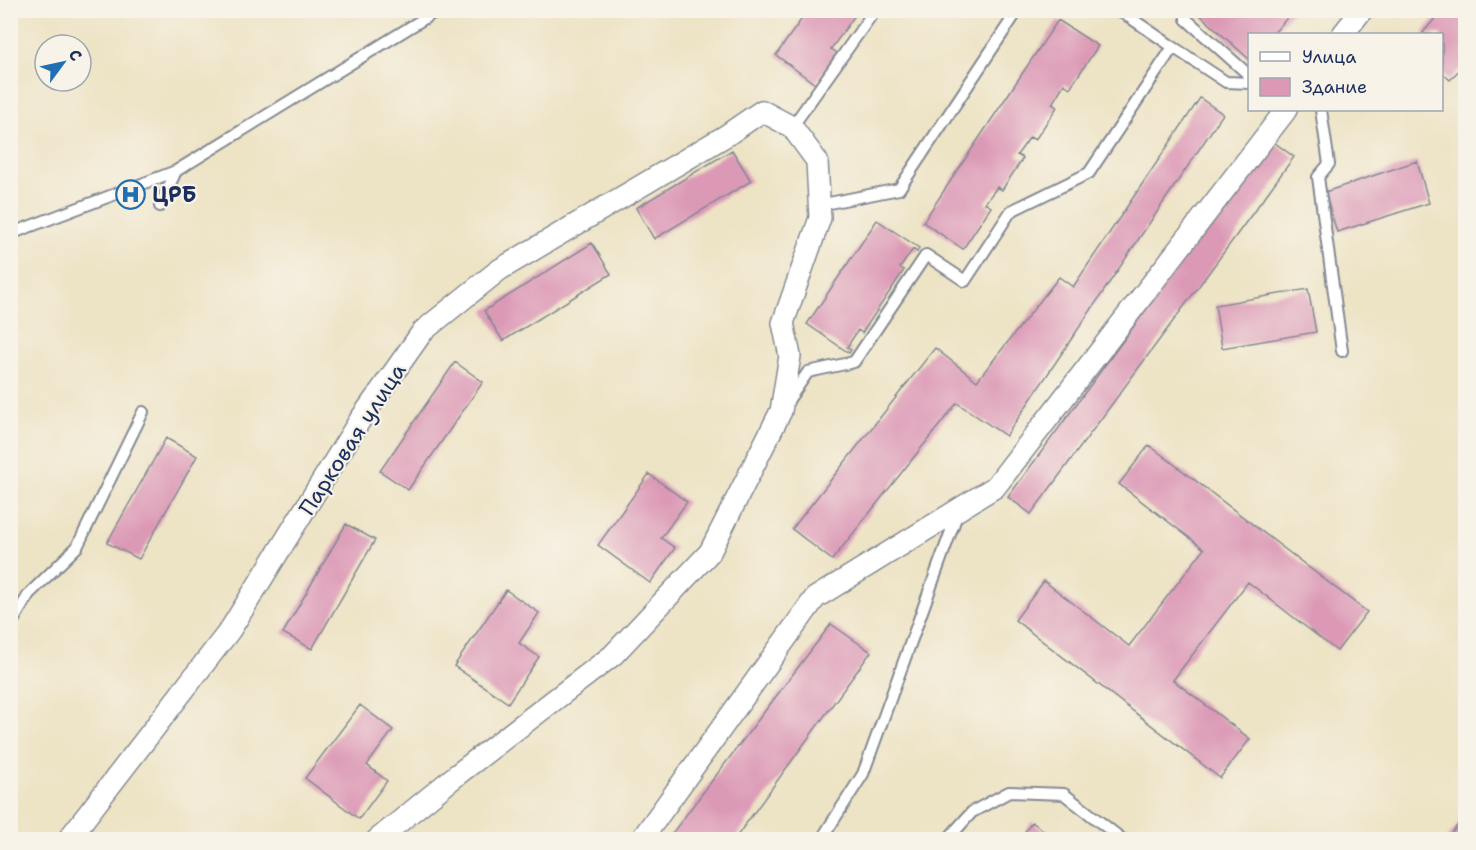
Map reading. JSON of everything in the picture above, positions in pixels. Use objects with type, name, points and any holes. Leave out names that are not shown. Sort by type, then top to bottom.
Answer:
[{"type":"street","points":[[1344,33],[1362,10]]},
{"type":"street","name":"Парковая улица","points":[[68,840],[230,630],[360,420],[423,331],[499,270],[727,135],[762,111],[792,127]]},
{"type":"street","points":[[641,840],[815,598],[994,487],[1285,111]]},
{"type":"street","points":[[377,840],[458,774],[613,655],[710,552],[781,411],[790,356],[783,324],[820,218],[817,161],[792,127]]},
{"type":"lane","points":[[10,234],[176,171],[438,10]]},
{"type":"lane","points":[[792,127],[875,10]]},
{"type":"lane","points":[[819,205],[899,189],[1018,10]]},
{"type":"lane","points":[[1119,10],[1226,82],[1248,83]]},
{"type":"lane","points":[[1185,10],[1186,19],[1248,74]]},
{"type":"lane","points":[[781,411],[808,372],[854,362],[926,255],[965,280],[1011,211],[1089,173],[1173,47]]},
{"type":"lane","points":[[1321,111],[1329,164],[1318,177],[1342,351]]},
{"type":"lane","points":[[160,206],[176,171]]},
{"type":"lane","points":[[10,626],[29,594],[77,547],[143,412]]},
{"type":"lane","points":[[821,840],[863,774],[959,509]]},
{"type":"lane","points":[[947,840],[972,812],[1009,792],[1064,794],[1123,840]]},
{"type":"building","points":[[808,10],[868,10],[864,15],[858,11],[831,49],[837,53],[815,84],[776,55]]},
{"type":"building","points":[[1204,10],[1294,10],[1274,33],[1248,33],[1248,58],[1200,15]]},
{"type":"building","points":[[1442,10],[1466,10],[1466,74],[1460,69],[1450,80],[1443,74],[1443,33],[1423,33]]},
{"type":"building","points":[[1058,20],[1098,46],[1070,88],[1064,84],[1052,104],[1057,107],[1035,140],[1030,137],[1017,155],[1023,158],[1002,190],[997,187],[985,203],[991,207],[963,249],[923,222]]},
{"type":"building","points":[[1200,98],[1223,114],[1006,436],[957,403],[832,560],[792,529],[935,348],[977,381],[1059,277],[1073,287]]},
{"type":"building","points":[[1271,140],[1294,157],[1031,514],[1008,497]]},
{"type":"building","points":[[732,150],[751,181],[654,239],[636,208]]},
{"type":"building","points":[[1417,161],[1429,203],[1337,232],[1325,192]]},
{"type":"building","points":[[877,220],[919,248],[917,252],[913,249],[900,268],[904,270],[862,333],[858,330],[847,347],[851,350],[849,353],[807,324]]},
{"type":"building","points":[[592,243],[611,274],[503,341],[484,311]]},
{"type":"building","points":[[1308,289],[1316,332],[1222,348],[1215,305]]},
{"type":"building","points":[[455,362],[483,382],[408,490],[380,471]]},
{"type":"building","points":[[166,438],[197,456],[139,559],[107,543]]},
{"type":"building","points":[[1149,445],[1367,612],[1337,651],[1248,582],[1173,680],[1250,739],[1220,778],[1015,620],[1044,581],[1129,646],[1204,549],[1119,484]]},
{"type":"building","points":[[649,474],[687,502],[661,538],[675,548],[650,583],[598,545]]},
{"type":"building","points":[[346,524],[375,540],[312,649],[283,633]]},
{"type":"building","points":[[506,590],[539,613],[519,643],[539,657],[508,703],[454,666]]},
{"type":"building","points":[[831,624],[871,652],[734,840],[667,840]]},
{"type":"building","points":[[360,705],[393,730],[367,765],[387,781],[359,819],[305,778]]},
{"type":"building","points":[[1466,815],[1466,840],[1446,840]]},
{"type":"building","points":[[1032,822],[1056,840],[1019,840]]},
{"type":"place","name":"ЦРБ","points":[[131,194]]}]
